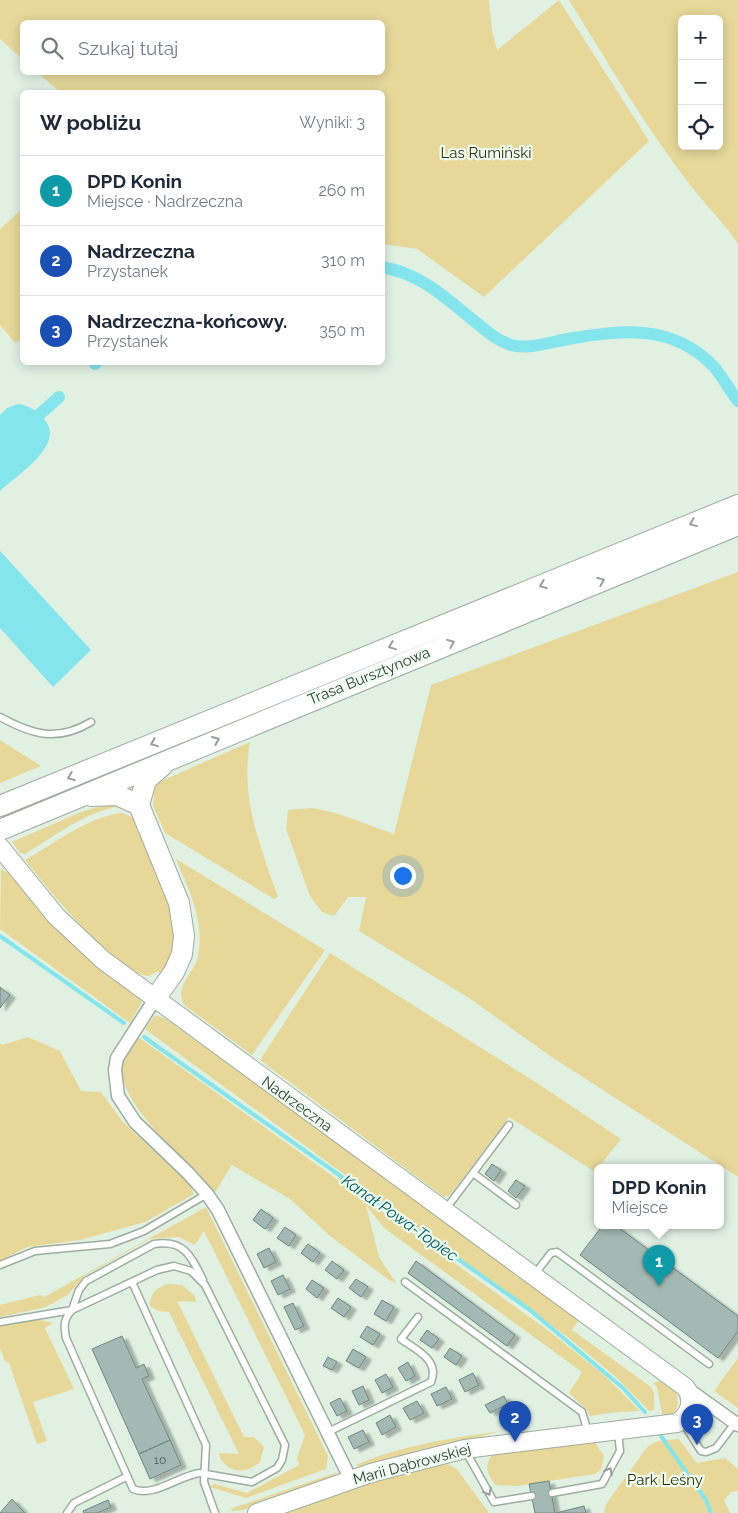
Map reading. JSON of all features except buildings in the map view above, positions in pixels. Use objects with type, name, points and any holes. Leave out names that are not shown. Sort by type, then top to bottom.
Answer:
[{"type":"main road","name":"Trasa Bursztynowa","points":[[1,835],[83,795],[171,759],[273,705],[738,504]]},
{"type":"main road","name":"Trasa Bursztynowa","points":[[0,806],[273,705],[738,525]]},
{"type":"main road","points":[[155,1000],[174,972],[182,954],[184,936],[179,903],[140,805],[146,780],[171,759]]},
{"type":"main road","points":[[83,795],[117,795],[140,805]]},
{"type":"street","name":"Nadrzeczna","points":[[1,835],[67,928],[103,960],[155,1000],[736,1424]]},
{"type":"street","points":[[155,1000],[117,1058],[115,1070],[118,1096],[135,1122],[207,1194],[218,1210],[351,1480]]},
{"type":"street","points":[[681,1420],[687,1415],[690,1401],[685,1387]]},
{"type":"street","name":"Marii Dąbrowskiej","points":[[258,1513],[351,1480],[418,1459],[464,1449],[671,1424],[681,1420]]},
{"type":"lane","points":[[0,717],[28,731],[51,734],[72,732],[91,722]]},
{"type":"lane","points":[[444,1211],[509,1125]]},
{"type":"lane","points":[[472,1173],[516,1205]]},
{"type":"lane","points":[[0,1265],[35,1251],[110,1244],[144,1231],[207,1194]]},
{"type":"lane","points":[[166,1242],[180,1246],[196,1266],[205,1284],[285,1445],[282,1460],[277,1468],[252,1482],[204,1473],[192,1474],[139,1492],[133,1489],[126,1477],[66,1338],[65,1318],[72,1310],[78,1290],[86,1281],[154,1244],[166,1242]]},
{"type":"lane","points":[[533,1276],[551,1253],[557,1252],[709,1364]]},
{"type":"lane","points":[[0,1322],[72,1310],[157,1270],[174,1266],[191,1271],[205,1284]]},
{"type":"lane","points":[[132,1282],[206,1445],[204,1473],[206,1492],[215,1513]]},
{"type":"lane","points":[[405,1282],[582,1412],[588,1434]]},
{"type":"lane","points":[[328,1432],[431,1382],[434,1373],[433,1366],[401,1338],[418,1317]]},
{"type":"lane","points":[[681,1420],[701,1451],[706,1452],[716,1448],[736,1424]]},
{"type":"lane","points":[[552,1493],[602,1484],[620,1451],[618,1430]]},
{"type":"lane","points":[[464,1449],[494,1502],[532,1496]]},
{"type":"lane","points":[[67,1513],[74,1502],[126,1477]]},
{"type":"green space","name":"Las Rumiński","points":[[0,0],[489,0],[492,31],[497,50],[559,0],[649,141],[484,297],[417,249],[385,244],[385,90],[58,90],[40,75],[385,75],[385,20],[20,20],[20,57],[0,39]]},
{"type":"green space","points":[[569,0],[738,0],[738,244],[690,185],[627,94]]},
{"type":"green space","points":[[20,211],[20,339],[15,343],[0,325],[0,229]]},
{"type":"green space","points":[[738,572],[738,1177],[724,1168],[724,1164],[718,1164],[550,1056],[469,998],[359,931],[366,897],[348,897],[334,916],[322,912],[310,896],[286,829],[288,810],[313,808],[336,813],[394,834],[431,685]]},
{"type":"green space","points":[[0,740],[41,766],[0,783]]},
{"type":"green space","points":[[250,742],[248,782],[250,802],[259,840],[278,897],[274,899],[165,833],[153,806],[154,789],[159,782]]},
{"type":"green space","points":[[115,802],[125,806],[112,808],[86,817],[25,854],[20,853],[12,842],[81,812]]},
{"type":"green space","points":[[123,813],[135,819],[161,878],[170,910],[173,926],[173,945],[169,960],[161,974],[158,971],[149,976],[136,972],[101,946],[48,889],[25,860],[85,825],[110,815]]},
{"type":"green space","points":[[176,859],[325,950],[252,1055],[184,1005],[181,992],[196,962],[200,943],[198,919]]},
{"type":"green space","points":[[1,869],[17,879],[54,925],[74,945],[105,972],[139,997],[142,1002],[130,1023],[0,929]]},
{"type":"green space","points":[[330,953],[534,1081],[621,1139],[601,1164],[594,1164],[594,1171],[509,1117],[450,1195],[444,1197],[260,1060]]},
{"type":"green space","points":[[155,1015],[166,1019],[580,1319],[572,1330],[651,1387],[654,1393],[654,1410],[649,1411],[617,1378],[570,1339],[145,1029]]},
{"type":"green space","points":[[137,1036],[549,1331],[605,1376],[640,1411],[590,1416],[586,1409],[569,1393],[582,1372],[384,1228],[366,1205],[379,1257],[396,1283],[389,1280],[330,1236],[290,1199],[232,1165],[214,1194],[146,1119],[134,1103],[125,1085],[118,1066]]},
{"type":"green space","points":[[28,1037],[60,1051],[81,1091],[101,1092],[122,1121],[189,1184],[194,1194],[145,1222],[80,1240],[27,1247],[0,1261],[0,1043],[2,1045]]},
{"type":"green space","points":[[206,1207],[328,1456],[326,1469],[246,1498],[210,1487],[214,1484],[247,1493],[299,1465],[297,1458],[305,1435],[204,1231],[195,1245],[179,1237],[150,1239],[84,1276],[68,1295],[46,1307],[0,1317],[0,1305],[40,1295],[44,1297]]},
{"type":"green space","points":[[169,1284],[182,1285],[195,1296],[196,1302],[177,1301],[244,1437],[254,1437],[264,1447],[260,1462],[250,1469],[234,1469],[229,1467],[220,1458],[219,1453],[239,1454],[169,1312],[158,1311],[150,1306],[151,1298],[155,1291]]},
{"type":"green space","points":[[36,1319],[53,1323],[45,1328],[74,1389],[33,1402],[47,1441],[37,1444],[9,1363],[5,1361],[0,1348],[0,1326]]},
{"type":"green space","points":[[738,1358],[738,1408],[714,1391]]},
{"type":"green space","points":[[662,1380],[675,1390],[678,1400],[675,1412],[663,1419],[657,1387],[653,1383]]},
{"type":"green space","points":[[501,1431],[364,1468],[356,1465],[409,1447]]},
{"type":"green space","name":"Park Leśny","points":[[679,1439],[697,1463],[725,1458],[738,1469],[738,1491],[731,1492],[724,1500],[730,1513],[604,1513],[606,1504],[648,1446],[658,1441]]},
{"type":"green space","points":[[594,1441],[604,1456],[601,1470],[595,1474],[517,1486],[496,1485],[488,1473],[489,1460],[496,1452]]},
{"type":"green space","points":[[433,1463],[446,1464],[456,1468],[489,1513],[277,1513]]},
{"type":"green space","points":[[338,1472],[331,1478],[243,1510],[233,1511],[230,1509]]},
{"type":"water","points":[[18,404],[32,409],[44,419],[49,429],[49,439],[45,449],[37,458],[0,491],[0,415],[7,408]]},
{"type":"water","points":[[0,551],[91,650],[53,687],[0,628]]},
{"type":"waterway","points":[[385,268],[408,275],[431,287],[491,334],[511,345],[525,347],[607,333],[627,332],[664,336],[698,353],[714,367],[738,401]]},
{"type":"waterway","points":[[40,414],[59,397]]},
{"type":"waterway","name":"Kanał Powa-Topiec","points":[[0,936],[124,1023]]},
{"type":"waterway","name":"Kanał Powa-Topiec","points":[[144,1037],[530,1310],[623,1388],[645,1412]]},
{"type":"waterway","name":"Kanał Powa-Topiec","points":[[661,1436],[706,1500],[711,1513]]},
{"type":"place","name":"DPD Konin","points":[[659,1286]]},
{"type":"place","name":"Nadrzeczna","points":[[515,1442]]},
{"type":"place","name":"Nadrzeczna-końcowy.","points":[[697,1445]]}]
